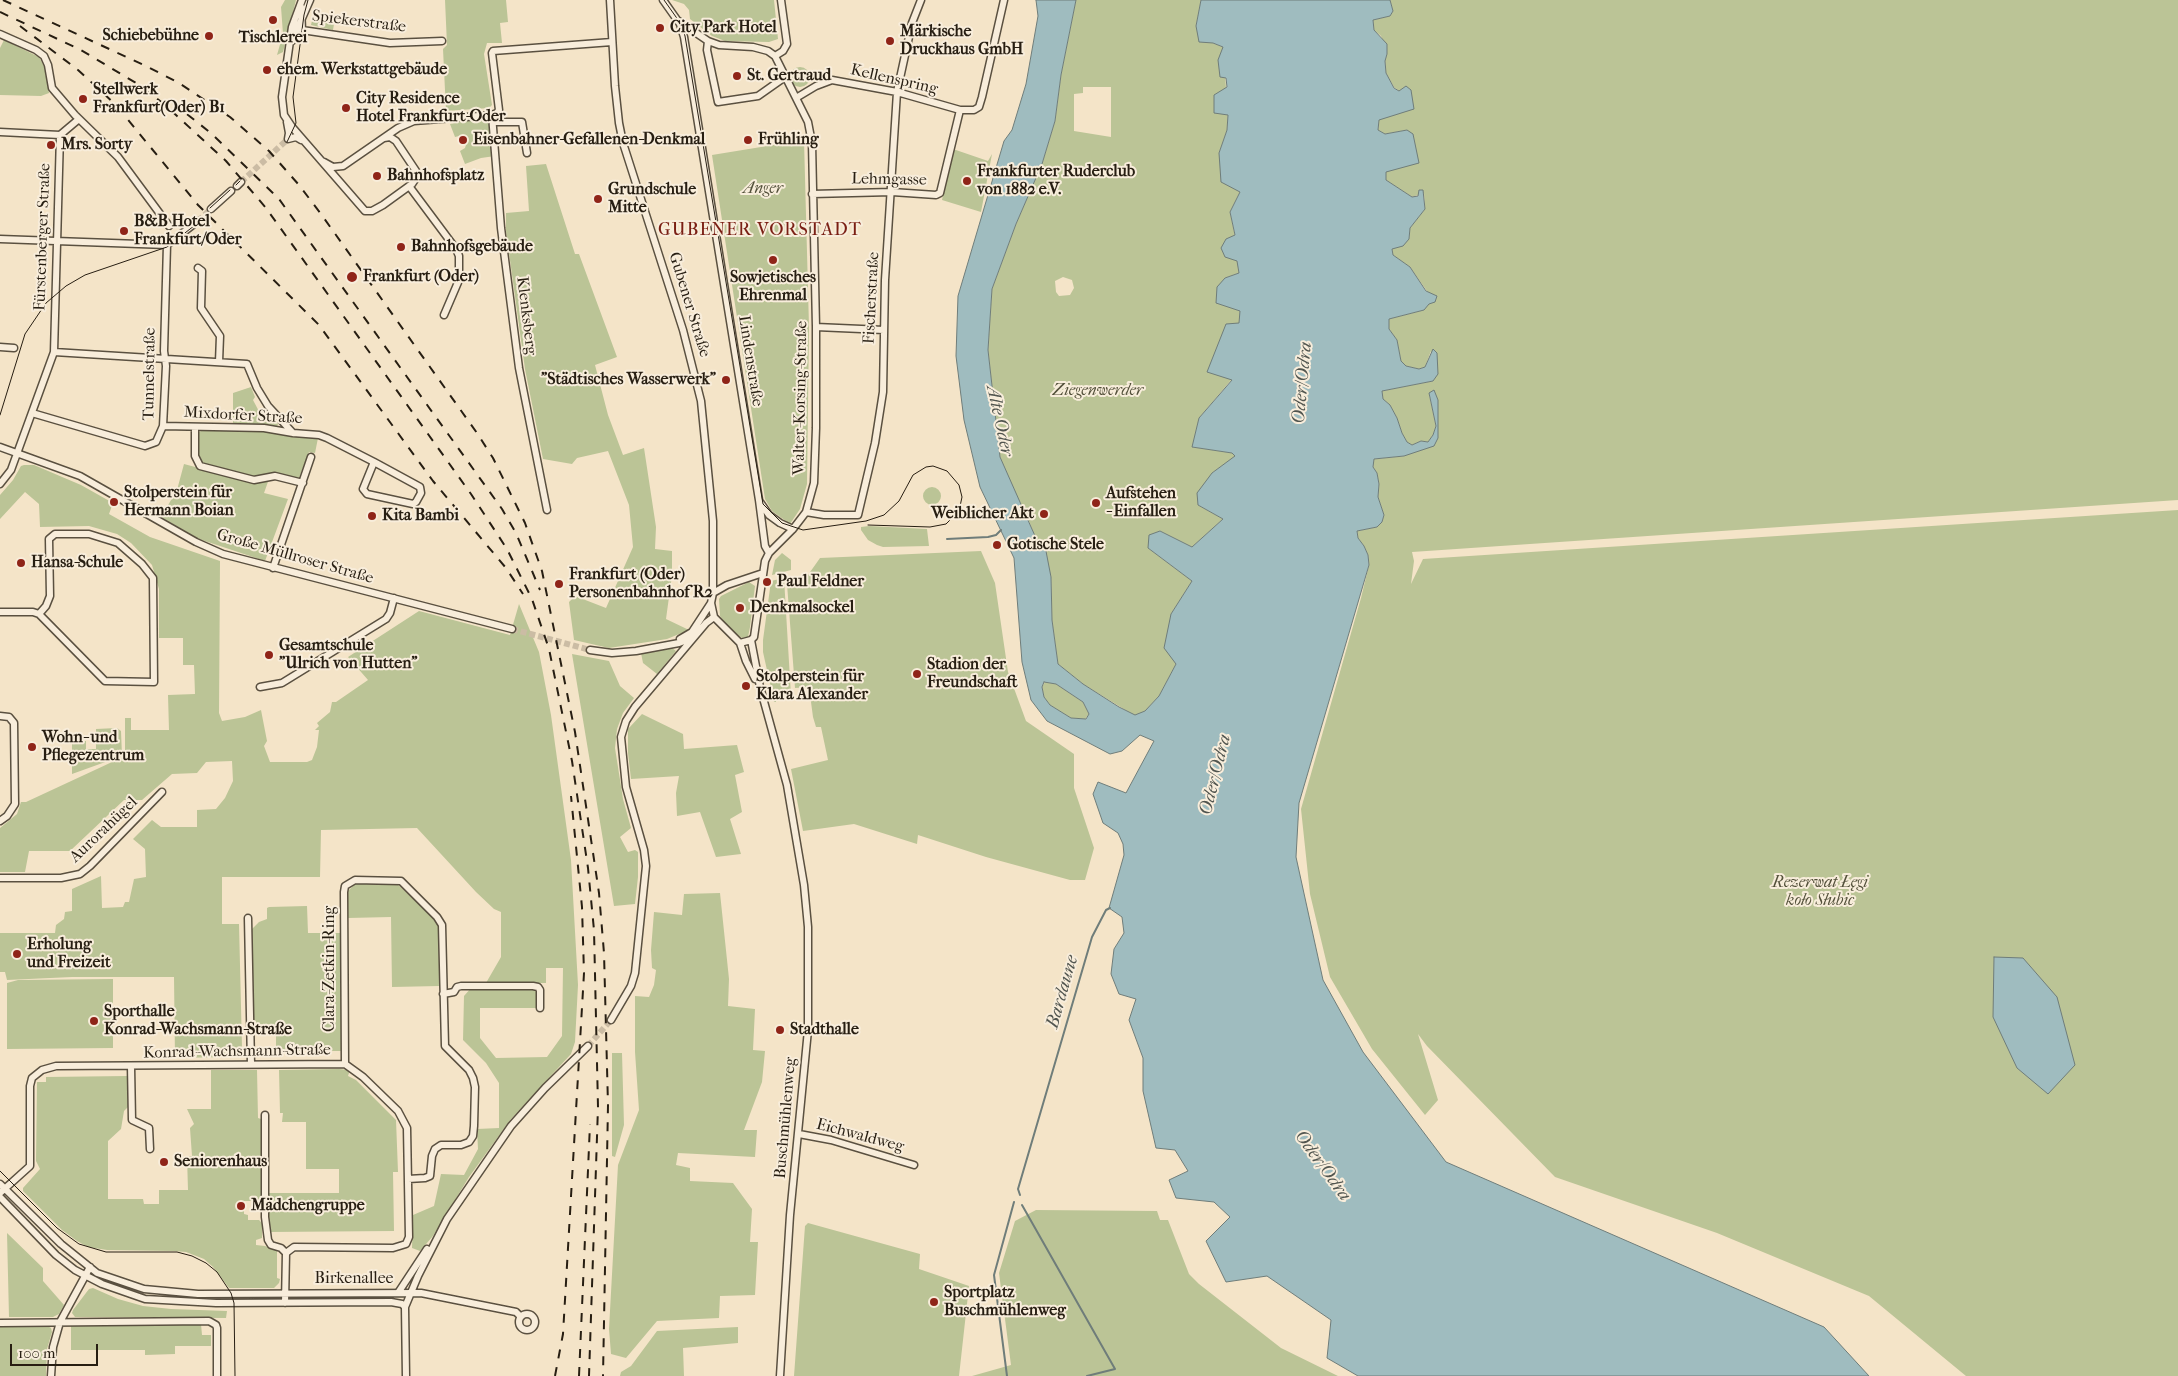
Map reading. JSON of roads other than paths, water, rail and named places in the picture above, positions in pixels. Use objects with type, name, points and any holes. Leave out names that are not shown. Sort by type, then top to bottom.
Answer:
[{"type":"street","points":[[289,47],[310,0]]},
{"type":"street","name":"Gubener Straße","points":[[610,0],[619,123],[623,143],[683,330],[701,401],[713,522],[713,593],[711,604]]},
{"type":"street","name":"Lindenstraße","points":[[663,0],[677,20],[684,37],[765,546],[769,553]]},
{"type":"street","points":[[677,20],[708,41],[719,45],[753,47],[768,51],[775,56],[783,51],[787,44],[780,0]]},
{"type":"street","name":"Fischerstraße","points":[[806,512],[824,515],[858,515],[880,421],[883,392],[885,280],[897,92],[912,23],[921,0]]},
{"type":"street","points":[[960,110],[974,110],[978,107],[1004,0]]},
{"type":"street","points":[[302,1],[302,20]]},
{"type":"street","points":[[302,1],[292,27],[282,97],[289,133],[288,139],[296,137],[307,143]]},
{"type":"street","name":"Spiekerstraße","points":[[302,20],[302,30],[390,43],[442,40]]},
{"type":"street","points":[[0,34],[36,50],[44,56],[48,65],[52,88],[79,119],[118,157],[170,226]]},
{"type":"street","points":[[708,41],[707,50],[718,102],[758,96],[785,77]]},
{"type":"street","name":"Klenksberg","points":[[547,510],[519,368],[501,228],[493,119],[499,110],[492,53],[493,51],[612,42]]},
{"type":"street","name":"Walter-Korsing-Straße","points":[[769,553],[793,529],[806,512],[814,483],[816,428],[816,327],[811,138],[808,122],[775,56]]},
{"type":"street","name":"Kellenspring","points":[[796,98],[816,86],[832,80],[897,92],[960,110]]},
{"type":"street","name":"Lehmgasse","points":[[812,194],[892,192],[936,195],[940,193],[960,110]]},
{"type":"street","points":[[0,132],[60,135],[79,119]]},
{"type":"street","points":[[332,169],[343,166],[382,138],[405,124],[414,121],[493,119],[522,122],[527,153]]},
{"type":"street","points":[[287,121],[332,169],[365,211],[375,210],[409,186],[416,178],[416,171],[396,141],[390,137],[382,138]]},
{"type":"street","name":"Fürstenberger Straße","points":[[0,484],[11,470],[54,352],[60,135]]},
{"type":"street","points":[[409,186],[456,249],[459,256],[459,280],[444,315]]},
{"type":"street","points":[[211,209],[231,191]]},
{"type":"street","points":[[0,239],[167,245],[198,221]]},
{"type":"street","name":"Tunnelstraße","points":[[32,413],[145,446],[156,442],[163,426],[167,245]]},
{"type":"street","points":[[198,268],[202,271],[201,308],[220,336],[219,362]]},
{"type":"street","points":[[816,327],[884,330]]},
{"type":"street","points":[[0,347],[14,348]]},
{"type":"street","points":[[54,352],[247,364],[257,388],[268,406],[293,433]]},
{"type":"street","name":"Mixdorfer Straße","points":[[163,426],[264,428],[318,435],[327,438],[374,462],[420,487],[421,493],[416,502],[414,504],[367,494],[363,489],[374,462]]},
{"type":"street","points":[[195,427],[195,456],[200,466],[254,480],[275,476],[303,482]]},
{"type":"street","name":"Große Müllroser Straße","points":[[0,447],[80,476],[196,542],[223,554],[512,628]]},
{"type":"street","points":[[273,568],[311,457]]},
{"type":"street","points":[[759,500],[770,515],[780,523],[793,529]]},
{"type":"street","points":[[0,612],[32,612],[39,614],[105,681],[154,682],[152,578],[142,564],[118,543],[89,534],[55,534],[49,539],[50,596],[46,606],[39,614]]},
{"type":"street","points":[[711,604],[714,617],[740,643],[751,640],[756,631],[763,573],[769,553]]},
{"type":"street","points":[[713,593],[727,585],[763,573]]},
{"type":"street","points":[[260,687],[282,683],[386,618],[390,613],[394,598]]},
{"type":"street","points":[[668,645],[692,632],[711,604]]},
{"type":"street","points":[[611,1020],[632,986],[635,973],[646,866],[644,850],[626,787],[621,738],[626,721],[635,707],[714,617]]},
{"type":"street","points":[[590,650],[612,653],[668,645],[694,638]]},
{"type":"street","name":"Buschmühlenweg","points":[[751,640],[760,687],[789,794],[804,885],[808,927],[808,1030],[790,1215],[780,1376]]},
{"type":"street","name":"Buschmühlenweg","points":[[740,643],[746,661],[760,687]]},
{"type":"street","points":[[0,716],[9,717],[14,723],[15,794],[15,804],[8,816],[0,821]]},
{"type":"street","name":"Aurorahügel","points":[[0,878],[61,878],[80,874],[162,792]]},
{"type":"street","name":"Clara-Zetkin-Ring","points":[[345,1064],[345,886],[351,882],[401,881],[437,916],[442,924],[445,1046],[469,1070],[475,1087],[473,1136],[469,1142],[461,1145],[441,1145],[435,1149],[432,1156],[430,1176],[408,1179]]},
{"type":"street","points":[[248,918],[251,1064]]},
{"type":"street","points":[[443,994],[454,992],[457,987],[461,986],[533,986],[538,987],[540,990],[540,1008]]},
{"type":"street","points":[[398,1293],[510,1126],[588,1046]]},
{"type":"street","name":"Konrad-Wachsmann-Straße","points":[[2,1189],[30,1166],[30,1086],[32,1078],[42,1070],[56,1066],[345,1064],[363,1077],[398,1111],[407,1128],[409,1238],[406,1244],[393,1248],[294,1247],[286,1253]]},
{"type":"street","points":[[131,1066],[132,1120],[149,1128],[150,1149]]},
{"type":"street","points":[[265,1115],[265,1217],[268,1240],[271,1245],[280,1248],[286,1253],[285,1302]]},
{"type":"street","name":"Eichwaldweg","points":[[799,1134],[831,1140],[914,1165]]},
{"type":"street","name":"Birkenallee","points":[[0,1197],[56,1255],[85,1276],[116,1290],[145,1299],[181,1302],[391,1302],[402,1304],[404,1307],[410,1293],[166,1292],[144,1289],[97,1273],[61,1244],[2,1189]]},
{"type":"street","points":[[447,1219],[410,1293],[421,1293],[516,1312],[521,1317]]},
{"type":"street","points":[[51,1376],[53,1347],[60,1322],[90,1267]]},
{"type":"street","points":[[404,1307],[406,1376]]},
{"type":"street","points":[[0,1323],[214,1322],[217,1328],[217,1376]]},
{"type":"water","name":"Oder/Odra","points":[[1036,0],[1076,0],[1061,75],[1055,121],[1042,164],[1016,224],[992,289],[988,350],[1000,457],[1039,545],[1045,546],[1051,577],[1052,620],[1058,664],[1083,684],[1119,707],[1135,715],[1145,711],[1159,696],[1176,664],[1164,648],[1171,614],[1192,581],[1148,548],[1149,535],[1160,531],[1192,547],[1223,519],[1198,505],[1197,493],[1212,473],[1235,456],[1232,453],[1192,447],[1199,418],[1232,380],[1207,372],[1226,324],[1239,323],[1240,311],[1216,303],[1217,287],[1225,278],[1239,273],[1237,261],[1225,257],[1221,248],[1226,239],[1235,235],[1230,212],[1240,192],[1221,182],[1219,153],[1227,130],[1228,115],[1214,113],[1214,95],[1227,87],[1226,78],[1220,77],[1218,60],[1223,47],[1213,43],[1199,42],[1196,26],[1201,0],[1390,0],[1393,11],[1390,16],[1373,20],[1374,30],[1387,44],[1386,73],[1394,88],[1399,91],[1406,86],[1411,90],[1414,109],[1379,120],[1378,130],[1385,134],[1407,130],[1413,134],[1419,163],[1386,172],[1386,180],[1412,197],[1418,196],[1419,190],[1423,190],[1425,209],[1410,228],[1409,239],[1403,246],[1392,249],[1393,255],[1410,267],[1426,291],[1437,296],[1435,302],[1429,304],[1424,310],[1389,319],[1389,329],[1397,340],[1401,361],[1406,366],[1419,369],[1425,367],[1433,349],[1437,353],[1438,374],[1433,381],[1382,391],[1383,399],[1390,405],[1402,433],[1407,442],[1412,445],[1421,441],[1428,442],[1433,435],[1436,426],[1429,393],[1434,390],[1438,400],[1438,438],[1434,446],[1404,456],[1374,459],[1373,467],[1377,473],[1379,484],[1378,497],[1384,515],[1382,522],[1377,527],[1357,531],[1358,538],[1368,555],[1369,565],[1299,803],[1296,857],[1323,980],[1363,1052],[1446,1162],[1824,1327],[1869,1376],[1358,1376],[1327,1358],[1331,1320],[1267,1276],[1226,1282],[1206,1241],[1230,1217],[1214,1202],[1176,1198],[1169,1180],[1188,1171],[1175,1150],[1156,1148],[1143,1091],[1143,1058],[1129,1020],[1136,999],[1119,994],[1111,974],[1114,949],[1124,933],[1122,917],[1109,908],[1124,855],[1123,844],[1118,833],[1103,823],[1093,794],[1098,782],[1126,793],[1154,741],[1140,735],[1122,751],[1110,754],[1047,721],[1031,700],[1022,662],[1014,558],[980,487],[964,420],[956,356],[958,296],[1004,141],[1012,130],[1026,84],[1038,16]],"holes":[[[1044,682],[1056,684],[1083,702],[1089,714],[1086,719],[1071,718],[1050,705],[1044,697],[1042,687]]]},
{"type":"water","points":[[1994,957],[2023,958],[2057,997],[2075,1065],[2048,1094],[2017,1068],[1993,1017]]},
{"type":"waterway","points":[[947,539],[988,537],[996,535],[1001,530]]},
{"type":"waterway","name":"Bardaune","points":[[1020,1195],[1018,1189],[1092,937],[1106,910],[1110,908]]},
{"type":"waterway","name":"Bardaune","points":[[1007,1376],[994,1275],[1014,1202]]},
{"type":"waterway","points":[[1022,1205],[1115,1369],[1087,1376]]},
{"type":"tunnel","points":[[241,182],[288,139]]},
{"type":"tunnel","points":[[198,221],[211,209]]},
{"type":"tunnel","points":[[512,629],[590,650]]},
{"type":"tunnel","points":[[588,1046],[611,1020]]},
{"type":"tram line","points":[[287,142],[296,123],[293,97],[304,15],[308,0]]},
{"type":"tram line","points":[[664,0],[681,24],[685,36],[763,504],[782,523],[803,530],[866,521],[884,515],[899,501],[913,475],[926,467],[933,466],[947,471],[959,485],[962,497],[959,511],[946,524],[930,527],[868,525]]},
{"type":"tram line","points":[[236,185],[240,181]]},
{"type":"tram line","points":[[210,208],[230,190]]},
{"type":"tram line","points":[[0,415],[25,334],[46,303],[66,286],[85,275],[167,247],[199,222]]},
{"type":"tram line","points":[[0,1171],[57,1228],[79,1244],[106,1252],[177,1252],[192,1256],[206,1263],[217,1272],[231,1293],[234,1303],[235,1376]]},
{"type":"railway","points":[[3,0],[179,83],[230,117],[269,151],[321,214],[477,433],[493,458],[525,523],[542,571],[575,732],[599,893],[604,953],[608,1105],[603,1376]]},
{"type":"railway","points":[[0,12],[81,50],[136,83],[164,104],[226,161],[266,208],[471,494],[507,549],[532,599],[549,649],[572,761],[588,868],[594,930],[598,1107],[589,1376]]},
{"type":"railway","points":[[20,26],[78,70],[115,104],[198,205],[319,325],[433,481],[506,568],[523,594]]},
{"type":"railway","points":[[173,103],[212,134],[279,199],[502,509],[516,533],[540,590]]},
{"type":"railway","points":[[555,1376],[563,1334],[584,973],[582,907],[571,796]]},
{"type":"railway","points":[[579,1376],[590,1124]]},
{"type":"place","name":"Tischlerei","points":[[273,20]]},
{"type":"place","name":"City Park Hotel","points":[[660,28]]},
{"type":"place","name":"Schiebebühne","points":[[209,36]]},
{"type":"place","name":"Märkische Druckhaus GmbH","points":[[890,41]]},
{"type":"place","name":"ehem. Werkstattgebäude","points":[[267,70]]},
{"type":"place","name":"St. Gertraud","points":[[737,76]]},
{"type":"place","name":"Stellwerk Frankfurt(Oder) B1","points":[[83,99]]},
{"type":"place","name":"City Residence Hotel Frankfurt-Oder","points":[[346,108]]},
{"type":"place","name":"Eisenbahner-Gefallenen-Denkmal","points":[[463,140]]},
{"type":"place","name":"Frühling","points":[[748,140]]},
{"type":"place","name":"Mrs. Sorty","points":[[51,145]]},
{"type":"place","name":"Bahnhofsplatz","points":[[377,176]]},
{"type":"place","name":"Frankfurter Ruderclub von 1882 e.V.","points":[[967,181]]},
{"type":"place","name":"Grundschule Mitte","points":[[598,199]]},
{"type":"place","name":"B&B Hotel Frankfurt/Oder","points":[[124,231]]},
{"type":"place","name":"Bahnhofsgebäude","points":[[401,247]]},
{"type":"place","name":"Sowjetisches Ehrenmal","points":[[773,260]]},
{"type":"place","name":"Frankfurt (Oder)","points":[[352,277]]},
{"type":"place","name":"\"Städtisches Wasserwerk\"","points":[[726,380]]},
{"type":"place","name":"Stolperstein für Hermann Boian","points":[[114,502]]},
{"type":"place","name":"Aufstehen - Einfallen","points":[[1096,503]]},
{"type":"place","name":"Weiblicher Akt","points":[[1044,514]]},
{"type":"place","name":"Kita Bambi","points":[[372,516]]},
{"type":"place","name":"Gotische Stele","points":[[997,545]]},
{"type":"place","name":"Hansa-Schule","points":[[21,563]]},
{"type":"place","name":"Paul Feldner","points":[[767,582]]},
{"type":"place","name":"Frankfurt (Oder) Personenbahnhof R2","points":[[559,584]]},
{"type":"place","name":"Denkmalsockel","points":[[740,608]]},
{"type":"place","name":"Gesamtschule \"Ulrich von Hutten\"","points":[[269,655]]},
{"type":"place","name":"Stadion der Freundschaft","points":[[917,674]]},
{"type":"place","name":"Stolperstein für Klara Alexander","points":[[746,686]]},
{"type":"place","name":"Wohn- und Pflegezentrum","points":[[32,747]]},
{"type":"place","name":"Erholung und Freizeit","points":[[17,954]]},
{"type":"place","name":"Sporthalle Konrad-Wachsmann-Straße","points":[[94,1021]]},
{"type":"place","name":"Stadthalle","points":[[780,1030]]},
{"type":"place","name":"Seniorenhaus","points":[[164,1162]]},
{"type":"place","name":"Mädchengruppe","points":[[241,1206]]},
{"type":"place","name":"Sportplatz Buschmühlenweg","points":[[934,1302]]},
{"type":"district","name":"GUBENER VORSTADT","points":[[760,231]]},
{"type":"park label","name":"Anger","points":[[763,189]]},
{"type":"park label","name":"Ziegenwerder","points":[[1098,391]]},
{"type":"park label","name":"Rezerwat Łęgi koło Słubic","points":[[1820,892]]},
{"type":"water label","name":"Alte Oder","points":[[999,421]]}]
